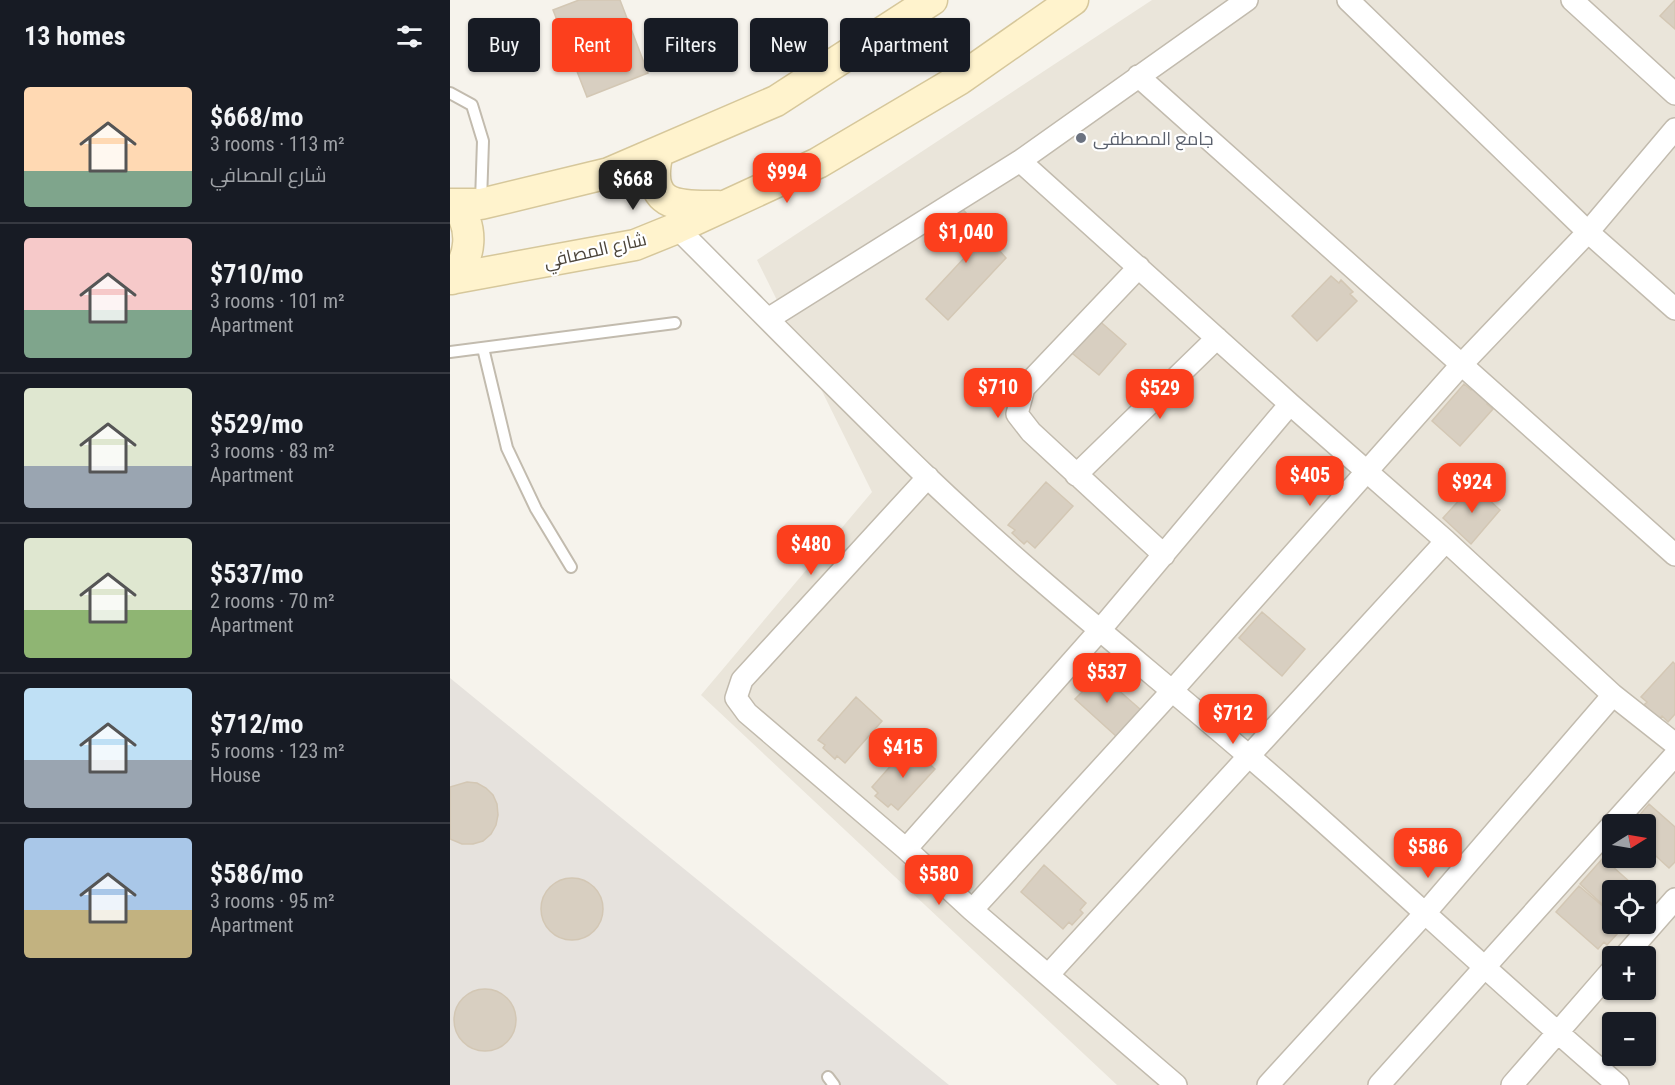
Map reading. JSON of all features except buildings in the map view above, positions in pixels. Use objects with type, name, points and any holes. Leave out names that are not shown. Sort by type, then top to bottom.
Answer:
[{"type":"main road","points":[[451,279],[460,271],[469,242],[462,204],[609,173],[776,101],[932,0]]},
{"type":"main road","name":"شارع المصافي","points":[[451,279],[635,244],[677,228],[819,163],[960,79],[1073,0]]},
{"type":"main road","points":[[658,152],[654,168],[654,184],[662,195],[672,203],[685,207],[724,206]]},
{"type":"main road","points":[[627,165],[677,228]]},
{"type":"street","points":[[768,319],[1020,161],[1247,0]]},
{"type":"street","points":[[1348,0],[1588,232],[1675,309]]},
{"type":"street","points":[[1572,0],[1675,94]]},
{"type":"street","points":[[1138,76],[1675,555]]},
{"type":"street","points":[[972,910],[1171,692],[1462,364],[1588,232],[1675,129]]},
{"type":"street","points":[[1020,161],[1446,541],[1613,694],[1675,744]]},
{"type":"street","points":[[677,228],[928,477],[1171,692],[1249,756],[1426,912],[1484,968],[1618,1085]]},
{"type":"street","points":[[1139,267],[1024,388],[1017,414],[1031,432],[1164,555]]},
{"type":"street","points":[[1076,474],[1217,338]]},
{"type":"street","points":[[906,849],[1100,630],[1290,404]]},
{"type":"street","points":[[928,477],[742,680],[736,698],[747,713],[1176,1085]]},
{"type":"street","points":[[1048,974],[1446,541]]},
{"type":"street","points":[[1268,1085],[1426,912],[1613,694]]},
{"type":"street","points":[[1378,1085],[1675,754]]},
{"type":"street","points":[[1634,946],[1675,899]]},
{"type":"street","points":[[1512,1085],[1602,981]]},
{"type":"lane","points":[[450,93],[472,105],[483,141],[462,204]]},
{"type":"lane","points":[[450,352],[675,323]]},
{"type":"lane","points":[[483,348],[507,448],[536,509],[571,567]]},
{"type":"shaded area","points":[[1152,0],[1675,0],[1675,1085],[1117,1085],[701,695],[872,492],[757,260]]},
{"type":"shaded area","points":[[450,678],[949,1085],[450,1085]]},
{"type":"place","name":"جامع المصطفى","points":[[1081,138]]}]
